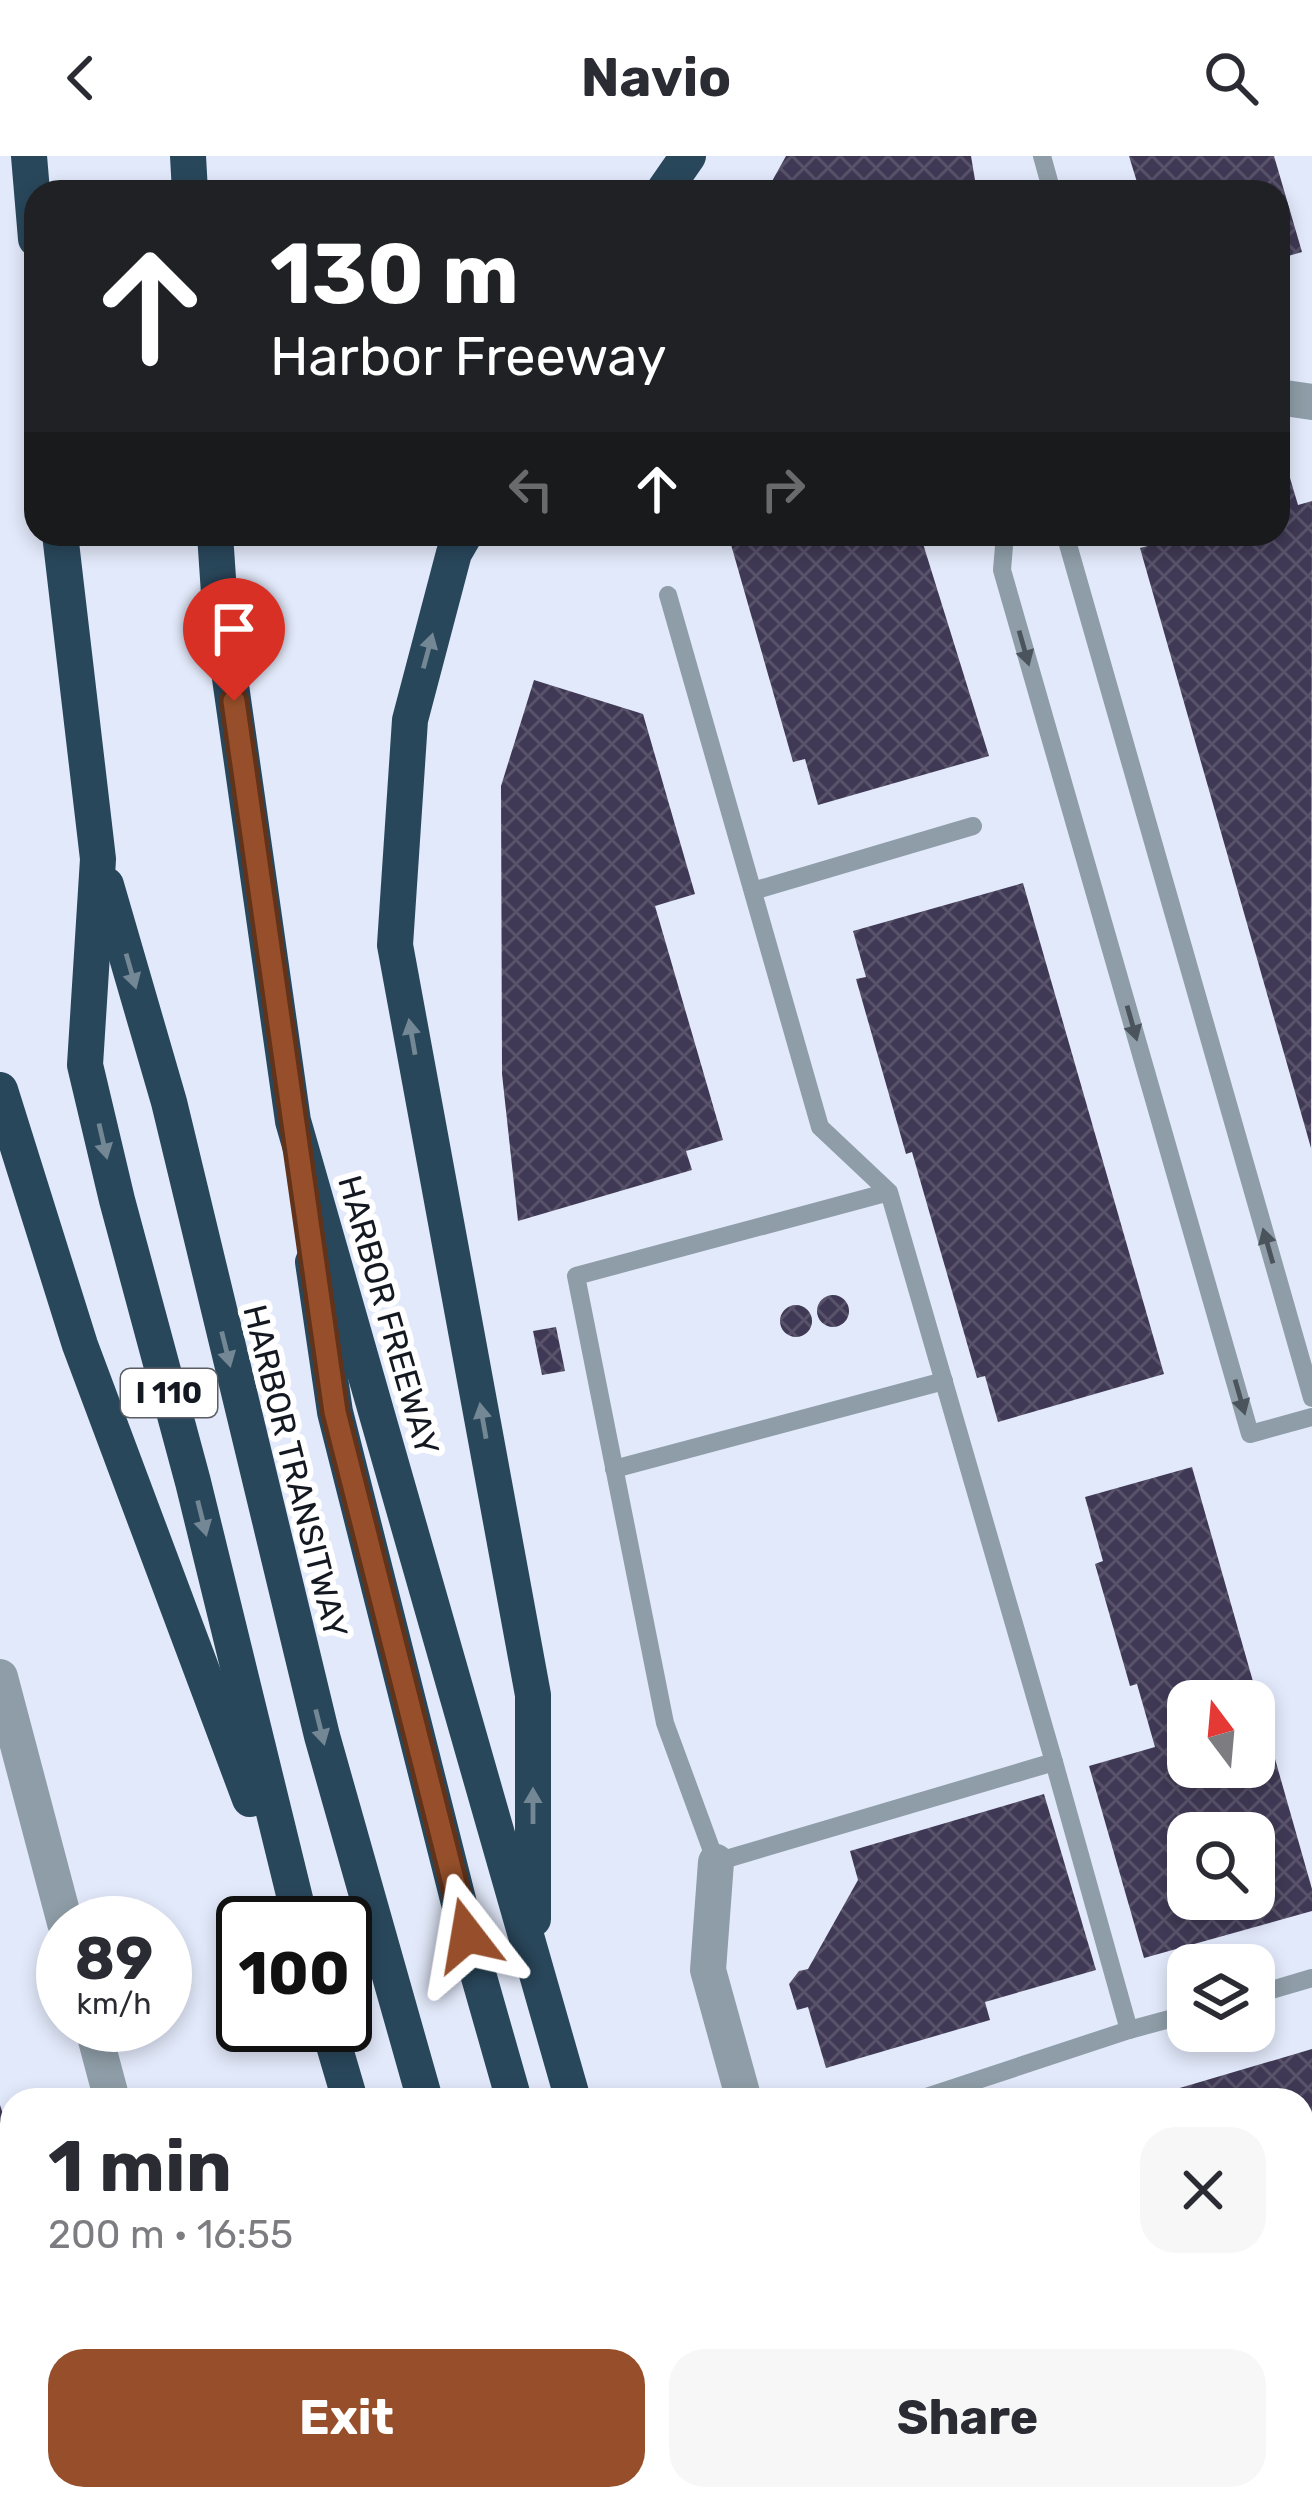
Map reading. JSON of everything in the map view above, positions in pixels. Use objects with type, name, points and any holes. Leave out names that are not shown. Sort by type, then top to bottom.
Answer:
[{"type":"highway","name":"I 110","points":[[61,546],[98,859],[85,1065],[193,1482],[293,1896]]},
{"type":"highway","name":"HARBOR FREEWAY","points":[[216,546],[220,608],[293,1121],[569,2088]]},
{"type":"highway","points":[[458,546],[410,720],[395,945],[532,1695],[533,1965]]},
{"type":"highway","name":"HARBOR TRANSITWAY","points":[[98,859],[169,1102],[322,1736],[422,2088]]},
{"type":"highway","points":[[0,1090],[80,1345],[289,1896]]},
{"type":"highway","name":"HARBOR TRANSITWAY","points":[[293,1121],[335,1412],[467,1935],[511,2088]]},
{"type":"highway","points":[[336,2052],[346,2088]]},
{"type":"street","points":[[0,1677],[58,1896]]},
{"type":"street","points":[[716,1862],[708,1970],[741,2088]]},
{"type":"street","points":[[99,2052],[109,2088]]},
{"type":"lane","points":[[1004,546],[1002,570],[1250,1434],[1312,1417]]},
{"type":"lane","points":[[1068,546],[1312,1398]]},
{"type":"lane","points":[[668,595],[820,1127],[890,1192],[1129,2030]]},
{"type":"lane","points":[[753,891],[973,826]]},
{"type":"lane","points":[[890,1192],[576,1276],[665,1723],[716,1862],[1054,1762]]},
{"type":"lane","points":[[614,1469],[944,1381]]},
{"type":"lane","points":[[1275,1989],[1312,1978]]},
{"type":"lane","points":[[953,2088],[1167,2020]]},
{"type":"building","points":[[786,156],[971,156],[975,180],[773,180]]},
{"type":"building","points":[[1129,156],[1274,156],[1281,180],[1136,180]]},
{"type":"building","points":[[1290,211],[1302,252],[1290,256]]},
{"type":"building","points":[[1290,478],[1298,505],[1312,501],[1311,1148],[1140,548],[1290,546]]},
{"type":"building","points":[[731,546],[924,546],[989,756],[818,805],[805,759],[793,762]]},
{"type":"building","points":[[534,680],[643,714],[695,894],[655,906],[723,1140],[686,1151],[692,1170],[518,1221],[502,1074],[501,786]]},
{"type":"building","points":[[1023,883],[1164,1374],[998,1422],[985,1376],[977,1378],[912,1152],[906,1154],[856,979],[866,977],[853,931]]},
{"type":"building","points":[[833,1295],[844,1300],[849,1311],[844,1322],[833,1327],[822,1322],[817,1311],[822,1300]]},
{"type":"building","points":[[796,1305],[807,1310],[812,1321],[807,1332],[796,1337],[785,1332],[780,1321],[785,1310]]},
{"type":"building","points":[[556,1327],[565,1371],[542,1375],[533,1331]]},
{"type":"building","points":[[1192,1467],[1253,1680],[1167,1680],[1167,1788],[1275,1788],[1275,1759],[1312,1889],[1312,1911],[1194,1944],[1167,1944],[1167,1952],[1144,1958],[1089,1766],[1155,1747],[1137,1684],[1130,1686],[1095,1564],[1103,1561],[1085,1497]]},
{"type":"building","points":[[1044,1794],[1096,1970],[985,2002],[990,2020],[826,2068],[808,2007],[797,2010],[789,1984],[799,1971],[808,1969],[858,1880],[850,1851]]},
{"type":"building","points":[[1312,2049],[1312,2088],[1180,2088]]},
{"type":"route","points":[[234,701],[335,1412],[467,1935]]}]
